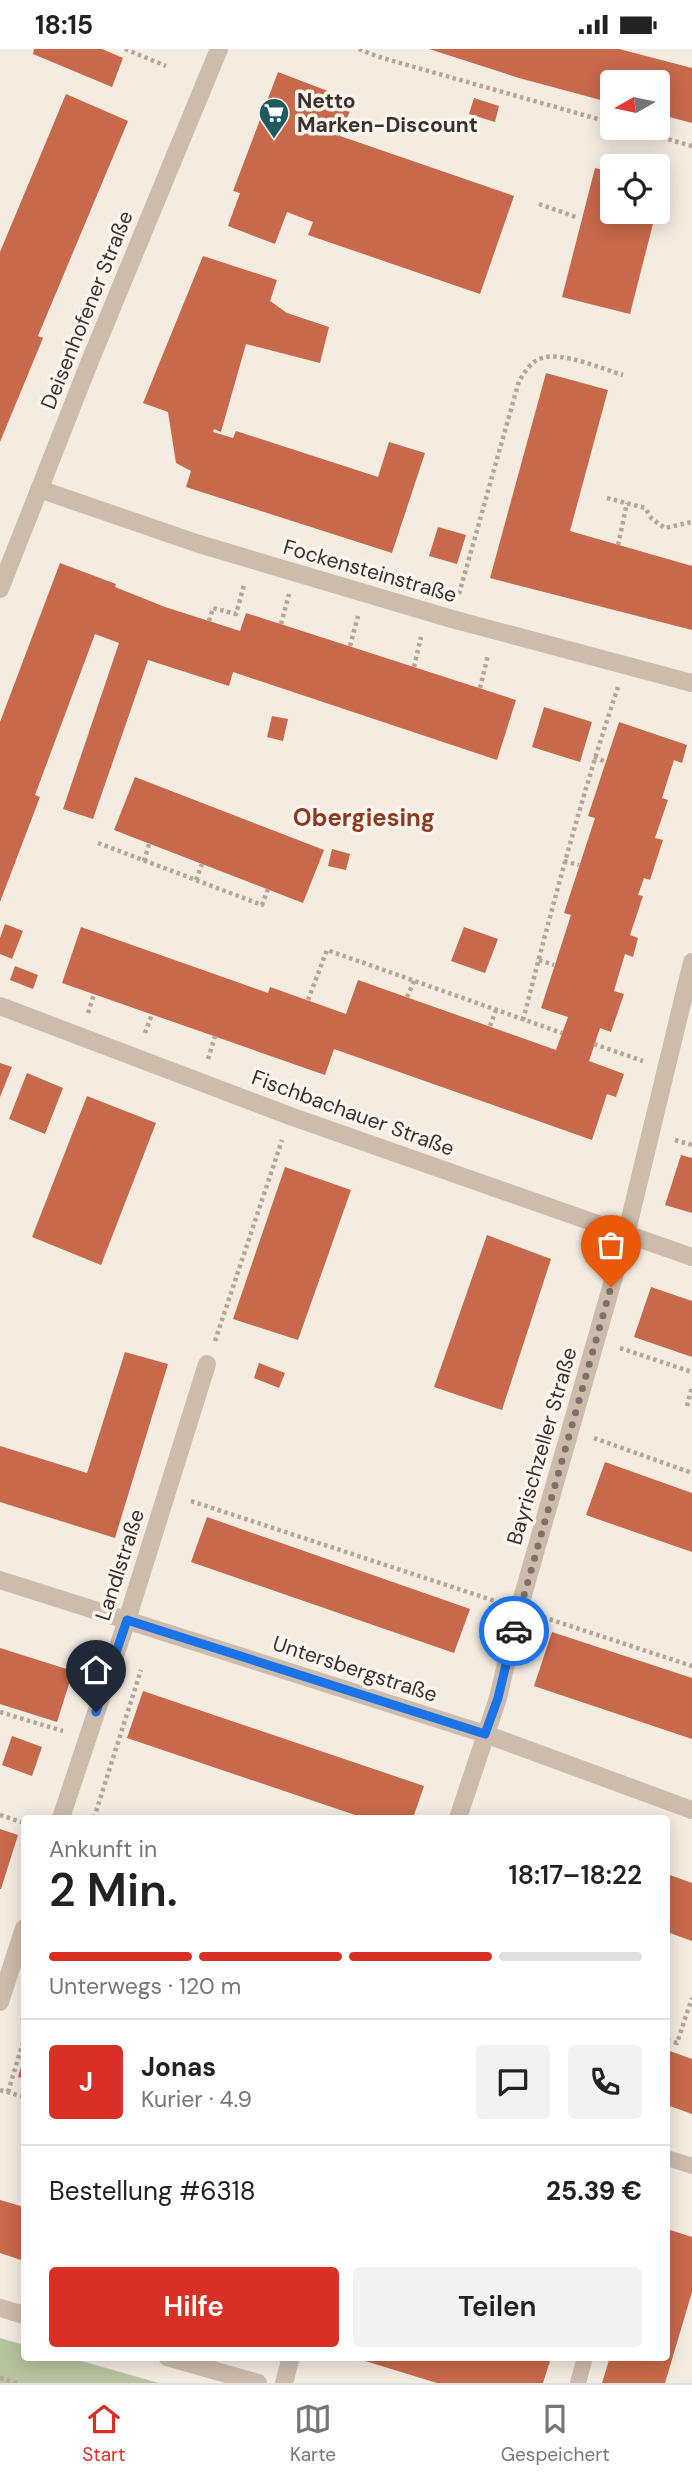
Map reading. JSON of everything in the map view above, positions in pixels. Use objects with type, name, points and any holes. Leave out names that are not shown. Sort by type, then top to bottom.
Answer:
[{"type":"street","name":"Deisenhofener Straße","points":[[0,589],[219,49]]},
{"type":"street","name":"Fockensteinstraße","points":[[39,489],[199,544],[494,631],[692,683]]},
{"type":"street","name":"Bayrischzeller Straße","points":[[458,1815],[498,1698],[519,1609],[626,1235],[692,962]]},
{"type":"street","name":"Fischbachauer Straße","points":[[0,1006],[290,1116],[692,1257]]},
{"type":"street","name":"Landlstraße","points":[[62,1815],[127,1620],[207,1364]]},
{"type":"street","name":"Untersbergstraße","points":[[0,1580],[485,1734],[692,1810]]},
{"type":"street","points":[[0,2002],[21,1937]]},
{"type":"street","points":[[0,2308],[21,2314]]},
{"type":"street","points":[[181,2361],[258,2383]]},
{"type":"street","points":[[284,2383],[290,2361]]},
{"type":"lane","points":[[670,2159],[692,2166]]},
{"type":"lane","points":[[578,2383],[584,2361]]},
{"type":"path","points":[[125,49],[166,66]]},
{"type":"path","points":[[359,49],[600,120]]},
{"type":"path","points":[[670,140],[692,146]]},
{"type":"path","points":[[538,204],[576,217]]},
{"type":"path","points":[[452,619],[519,381],[528,366],[542,358],[558,356],[623,375]]},
{"type":"path","points":[[607,498],[645,508],[652,519],[665,528],[692,522]]},
{"type":"path","points":[[618,545],[627,503]]},
{"type":"path","points":[[209,621],[213,608],[236,614],[251,559]]},
{"type":"path","points":[[480,688],[494,631]]},
{"type":"path","points":[[523,1020],[564,861],[594,757],[625,666]]},
{"type":"path","points":[[594,757],[606,762]]},
{"type":"path","points":[[98,843],[262,905],[268,890]]},
{"type":"path","points":[[144,861],[149,843]]},
{"type":"path","points":[[564,861],[579,865]]},
{"type":"path","points":[[196,880],[202,864]]},
{"type":"path","points":[[308,1000],[327,950],[562,1033]]},
{"type":"path","points":[[539,960],[554,965]]},
{"type":"path","points":[[407,997],[414,981]]},
{"type":"path","points":[[490,1026],[496,1010]]},
{"type":"path","points":[[594,1044],[629,1056]]},
{"type":"path","points":[[207,1364],[290,1116]]},
{"type":"path","points":[[596,1339],[692,1372]]},
{"type":"path","points":[[687,1406],[692,1387]]},
{"type":"path","points":[[571,1430],[692,1473]]},
{"type":"path","points":[[167,1494],[692,1666]]},
{"type":"path","points":[[95,1815],[141,1670]]},
{"type":"path","points":[[0,1712],[87,1738]]},
{"type":"path","points":[[0,1815],[21,1822]]},
{"type":"path","points":[[670,2041],[677,2043],[692,1998]]},
{"type":"path","points":[[8,2092],[21,2049]]},
{"type":"path","points":[[0,2090],[21,2096]]},
{"type":"path","points":[[0,2378],[17,2383]]},
{"type":"green space","points":[[0,2338],[21,2344],[21,2361],[81,2361],[159,2383],[0,2383]]},
{"type":"building","points":[[34,49],[102,49],[123,58],[112,87],[33,54]]},
{"type":"building","points":[[429,49],[619,49],[692,68],[692,123],[670,117],[670,70],[600,70],[600,100],[519,78]]},
{"type":"building","points":[[278,72],[354,101],[340,136],[514,196],[480,294],[308,235],[313,222],[287,212],[275,244],[228,226],[240,193],[233,191]]},
{"type":"building","points":[[66,94],[128,121],[38,336],[43,338],[0,442],[0,252]]},
{"type":"building","points":[[474,98],[499,106],[495,122],[469,114]]},
{"type":"building","points":[[595,168],[600,169],[600,224],[653,224],[630,314],[562,297]]},
{"type":"building","points":[[203,256],[277,280],[270,301],[287,313],[329,327],[320,363],[246,344],[221,432],[214,429],[213,432],[233,438],[236,431],[378,477],[389,442],[425,453],[392,553],[186,487],[191,471],[176,463],[168,412],[143,403]]},
{"type":"building","points":[[546,373],[608,390],[570,531],[692,566],[692,630],[490,578]]},
{"type":"building","points":[[438,527],[466,535],[457,564],[429,556]]},
{"type":"building","points":[[60,563],[116,584],[115,587],[165,607],[240,631],[246,613],[516,700],[497,760],[233,672],[229,686],[148,660],[93,819],[63,809],[119,643],[95,634],[35,795],[40,797],[0,902],[0,722]]},
{"type":"building","points":[[544,707],[592,722],[580,762],[532,747]]},
{"type":"building","points":[[272,716],[288,719],[283,741],[267,737]]},
{"type":"building","points":[[619,722],[687,745],[682,763],[674,760],[662,798],[668,800],[655,838],[663,840],[650,880],[644,878],[638,895],[643,896],[630,935],[638,938],[633,957],[625,954],[614,991],[624,994],[611,1032],[600,1028],[589,1061],[624,1074],[616,1097],[607,1094],[592,1140],[334,1049],[325,1075],[62,983],[81,927],[268,993],[270,987],[346,1014],[358,980],[556,1050],[568,1017],[541,1008],[571,915],[564,913],[595,818],[588,816]]},
{"type":"building","points":[[135,777],[324,850],[303,903],[114,830]]},
{"type":"building","points":[[332,849],[350,854],[346,870],[328,866]]},
{"type":"building","points":[[5,924],[23,931],[12,959],[0,954],[0,938]]},
{"type":"building","points":[[464,927],[498,939],[485,973],[451,961]]},
{"type":"building","points":[[15,966],[38,975],[33,989],[10,980]]},
{"type":"building","points":[[0,1063],[12,1067],[0,1097]]},
{"type":"building","points":[[27,1073],[63,1088],[45,1134],[9,1119]]},
{"type":"building","points":[[87,1096],[156,1123],[101,1265],[32,1237]]},
{"type":"building","points":[[681,1155],[692,1158],[692,1213],[665,1205]]},
{"type":"building","points":[[285,1167],[351,1190],[298,1340],[233,1319]]},
{"type":"building","points":[[487,1235],[551,1259],[502,1410],[434,1387]]},
{"type":"building","points":[[651,1287],[692,1301],[692,1357],[634,1337]]},
{"type":"building","points":[[125,1352],[168,1364],[115,1538],[0,1502],[0,1446],[87,1473]]},
{"type":"building","points":[[259,1363],[285,1373],[279,1388],[254,1378]]},
{"type":"building","points":[[605,1462],[692,1493],[692,1552],[586,1515]]},
{"type":"building","points":[[207,1517],[470,1609],[454,1653],[191,1562]]},
{"type":"building","points":[[552,1632],[692,1678],[692,1739],[534,1686]]},
{"type":"building","points":[[0,1648],[73,1671],[57,1722],[0,1704]]},
{"type":"building","points":[[143,1691],[424,1786],[414,1815],[355,1815],[127,1738]]},
{"type":"building","points":[[12,1736],[42,1747],[32,1776],[2,1765]]},
{"type":"building","points":[[0,1829],[18,1835],[1,1889],[0,1889]]},
{"type":"building","points":[[670,1875],[692,1883],[692,1941],[670,1933]]},
{"type":"building","points":[[670,2051],[692,2059],[692,2114],[670,2106]]},
{"type":"building","points":[[0,2200],[21,2206],[21,2260],[0,2253]]},
{"type":"building","points":[[670,2230],[692,2237],[692,2292],[665,2383],[602,2383],[609,2361],[670,2361]]},
{"type":"building","points":[[365,2361],[550,2361],[543,2383],[437,2383]]},
{"type":"way so far","points":[[514,1631],[611,1287]]},
{"type":"place","name":"Netto Marken-Discount","points":[[274,140]]},
{"type":"district","name":"Obergiesing","points":[[364,817]]},
{"type":"route","points":[[96,1712],[127,1620],[485,1734],[498,1698],[514,1631]]}]
